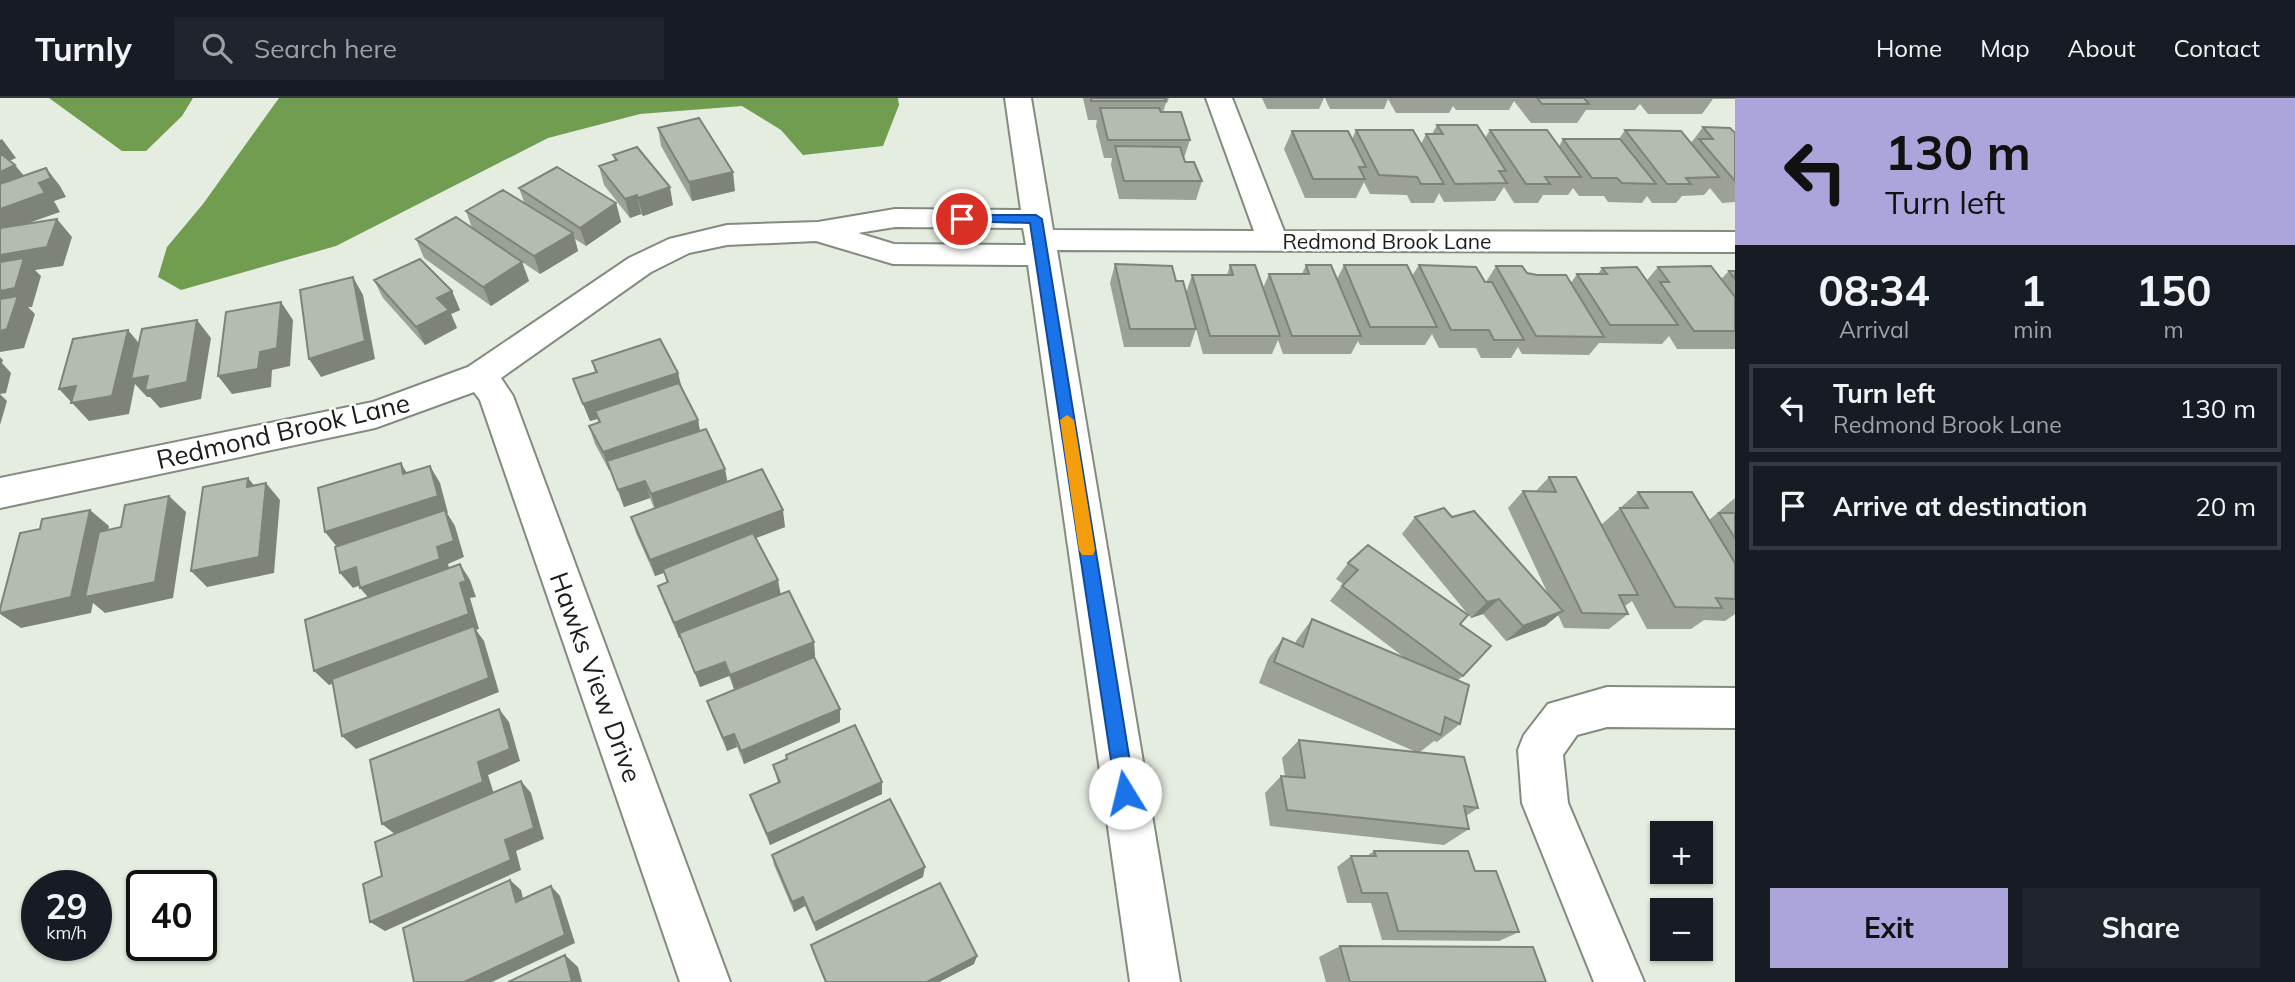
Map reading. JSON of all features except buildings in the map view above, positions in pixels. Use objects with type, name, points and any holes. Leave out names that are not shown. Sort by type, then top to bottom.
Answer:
[{"type":"street","points":[[1018,98],[1154,982]]},
{"type":"street","points":[[1219,98],[1272,240]]},
{"type":"street","name":"Redmond Brook Lane","points":[[0,493],[375,415],[429,397],[480,376],[660,255],[680,246],[727,235],[818,231],[895,218],[937,219],[1039,238]]},
{"type":"street","points":[[937,219],[938,254]]},
{"type":"street","name":"Redmond Brook Lane","points":[[818,231],[893,254],[938,254],[1039,238],[1735,242]]},
{"type":"street","name":"Hawks View Drive","points":[[480,376],[496,396],[705,982]]},
{"type":"street","points":[[1619,982],[1545,803],[1540,750],[1563,718],[1607,707],[1735,708]]},
{"type":"shaded area","points":[[49,98],[193,98],[182,116],[146,151],[122,151]]},
{"type":"shaded area","points":[[279,98],[898,98],[899,105],[883,146],[803,155],[781,130],[742,106],[640,114],[548,138],[336,246],[181,290],[158,277],[167,247],[203,204]]},
{"type":"slow traffic","points":[[1067,420],[1087,550]]},
{"type":"route","points":[[962,219],[1036,219],[1125,793]]}]
